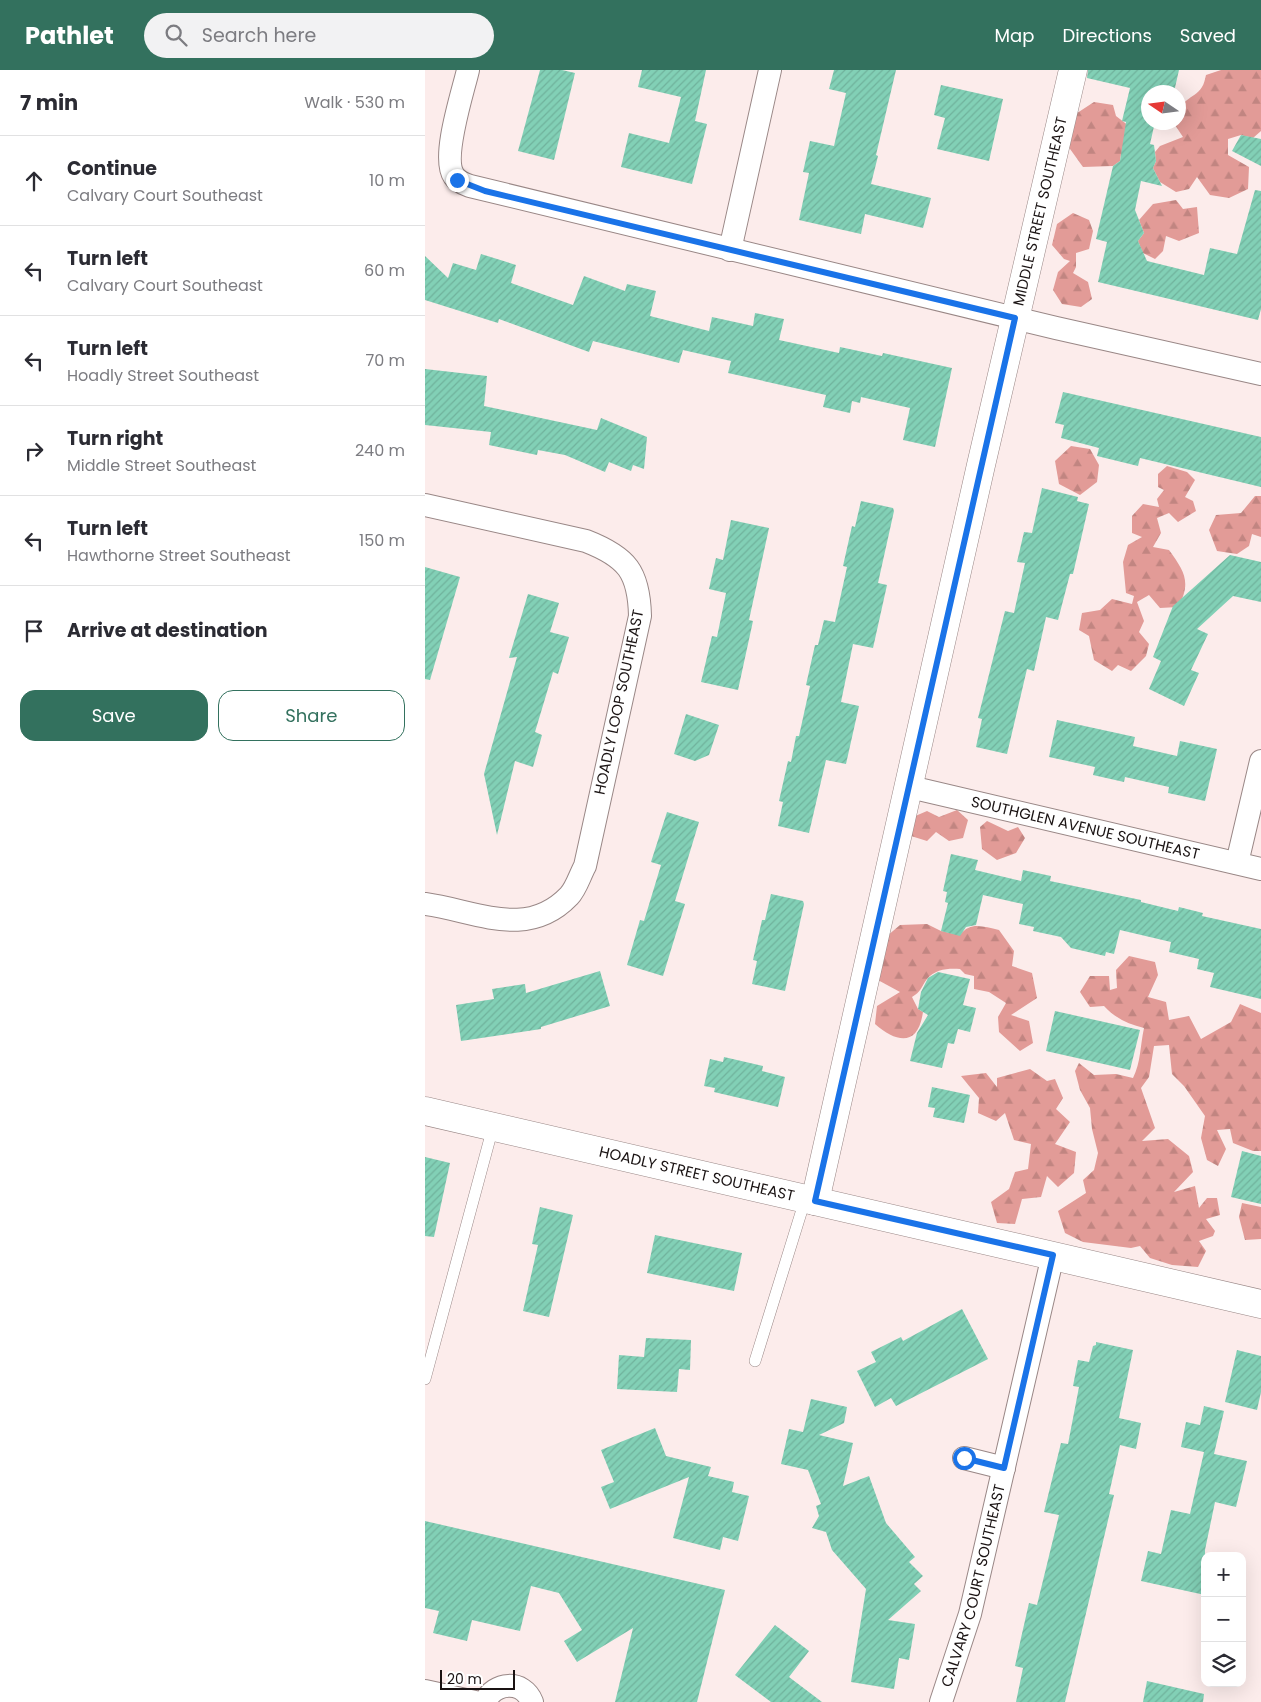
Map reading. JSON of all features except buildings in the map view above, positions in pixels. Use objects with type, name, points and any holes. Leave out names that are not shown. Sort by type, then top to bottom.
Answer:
[{"type":"street","points":[[468,70],[451,149],[453,175],[457,180],[485,191],[1015,318],[1261,374]]},
{"type":"street","points":[[730,250],[770,70]]},
{"type":"street","name":"MIDDLE STREET SOUTHEAST","points":[[810,1200],[910,787],[1015,318],[1073,70]]},
{"type":"street","name":"HOADLY LOOP SOUTHEAST","points":[[425,505],[586,541],[610,551],[627,566],[639,590],[640,616],[585,866],[570,895],[552,910],[536,919],[511,921],[425,904]]},
{"type":"street","points":[[1237,863],[1261,761]]},
{"type":"street","name":"SOUTHGLEN AVENUE SOUTHEAST","points":[[910,787],[1261,869]]},
{"type":"street","name":"HOADLY STREET SOUTHEAST","points":[[425,1111],[1261,1304]]},
{"type":"street","name":"CALVARY COURT SOUTHEAST","points":[[941,1702],[971,1614],[1053,1255]]},
{"type":"street","name":"CALVARY COURT SOUTHEAST","points":[[964,1458],[1004,1468]]},
{"type":"street","points":[[485,1702],[495,1688],[505,1685],[523,1690],[532,1702]]},
{"type":"street","points":[[425,1691],[475,1702]]},
{"type":"lane","points":[[425,1379],[493,1127]]},
{"type":"lane","points":[[755,1361],[810,1200]]},
{"type":"green space","points":[[1221,70],[1261,70],[1261,131],[1253,138],[1241,135],[1228,139],[1228,155],[1249,167],[1248,189],[1229,198],[1210,195],[1197,177],[1189,189],[1176,192],[1160,182],[1153,168],[1156,161],[1155,152],[1160,146],[1183,137],[1178,130],[1186,130],[1186,101],[1202,87],[1206,75]]},
{"type":"green space","points":[[1094,102],[1113,105],[1116,116],[1138,133],[1128,155],[1121,154],[1120,161],[1113,166],[1083,167],[1065,142],[1071,117]]},
{"type":"green space","points":[[1176,200],[1183,209],[1197,207],[1199,233],[1179,241],[1166,236],[1163,251],[1155,259],[1143,253],[1138,241],[1144,233],[1139,220],[1153,204]]},
{"type":"green space","points":[[1073,213],[1089,220],[1093,231],[1089,249],[1076,253],[1076,267],[1073,273],[1088,282],[1092,299],[1081,307],[1062,304],[1053,290],[1058,272],[1070,261],[1064,259],[1052,245],[1057,224]]},
{"type":"green space","points":[[1071,446],[1090,449],[1099,465],[1097,482],[1080,495],[1059,484],[1055,461]]},
{"type":"green space","points":[[1167,466],[1187,472],[1195,480],[1185,497],[1193,501],[1196,511],[1178,522],[1169,513],[1157,518],[1161,533],[1153,547],[1169,550],[1182,571],[1185,590],[1178,607],[1160,608],[1149,595],[1137,602],[1144,621],[1139,632],[1149,644],[1146,656],[1131,671],[1118,665],[1112,671],[1094,660],[1089,636],[1079,630],[1082,613],[1100,610],[1112,599],[1132,604],[1134,596],[1126,593],[1123,562],[1128,545],[1142,537],[1132,533],[1132,516],[1143,504],[1159,507],[1157,499],[1164,490],[1158,487],[1158,474]]},
{"type":"green space","points":[[1255,496],[1261,496],[1261,537],[1252,534],[1249,546],[1237,554],[1217,551],[1209,530],[1216,515],[1241,513]]},
{"type":"green space","points":[[957,810],[968,820],[963,838],[949,841],[936,832],[927,841],[911,836],[913,817],[927,811],[939,817]]},
{"type":"green space","points":[[987,821],[1008,831],[1018,827],[1025,838],[1016,853],[997,860],[982,849],[980,827]]},
{"type":"green space","points":[[927,924],[941,931],[960,935],[973,926],[999,930],[1014,951],[1012,966],[1032,973],[1037,998],[1011,1015],[1029,1021],[1033,1043],[1020,1051],[999,1032],[998,1017],[1006,1003],[989,992],[974,989],[974,976],[965,974],[960,969],[947,969],[934,973],[912,997],[918,1009],[923,1012],[916,1031],[911,1036],[899,1038],[875,1024],[877,1006],[900,992],[876,979],[867,953],[900,925]]},
{"type":"green space","points":[[1129,956],[1155,962],[1158,975],[1148,997],[1166,1002],[1169,1020],[1189,1016],[1201,1039],[1231,1022],[1240,1004],[1261,1013],[1261,1151],[1253,1151],[1233,1143],[1230,1129],[1217,1130],[1226,1149],[1218,1166],[1207,1160],[1201,1138],[1205,1116],[1184,1086],[1172,1074],[1169,1045],[1154,1046],[1149,1077],[1141,1088],[1155,1128],[1142,1141],[1168,1139],[1189,1156],[1193,1172],[1174,1192],[1195,1186],[1199,1208],[1207,1198],[1217,1198],[1220,1215],[1206,1219],[1215,1231],[1213,1236],[1199,1241],[1206,1251],[1198,1267],[1172,1265],[1150,1258],[1140,1246],[1131,1248],[1083,1242],[1065,1233],[1058,1211],[1086,1193],[1083,1180],[1094,1170],[1098,1153],[1092,1129],[1090,1108],[1080,1090],[1075,1071],[1079,1063],[1094,1075],[1116,1074],[1133,1078],[1138,1066],[1144,1028],[1122,1020],[1104,1006],[1090,1007],[1080,992],[1090,976],[1109,976],[1110,990],[1117,988],[1116,970]]},
{"type":"green space","points":[[1030,1069],[1047,1081],[1055,1079],[1063,1098],[1056,1109],[1070,1122],[1055,1144],[1076,1152],[1074,1173],[1058,1187],[1047,1176],[1041,1197],[1022,1199],[1015,1224],[997,1223],[991,1202],[1009,1189],[1015,1172],[1028,1169],[1031,1144],[1014,1140],[1005,1113],[996,1121],[978,1113],[979,1098],[961,1076],[986,1073],[997,1087],[997,1078]]},
{"type":"green space","points":[[1242,1203],[1261,1207],[1261,1239],[1245,1240],[1239,1217]]},
{"type":"route","points":[[457,180],[485,191],[1015,318],[815,1201],[1053,1255],[1004,1468],[964,1458]]}]
